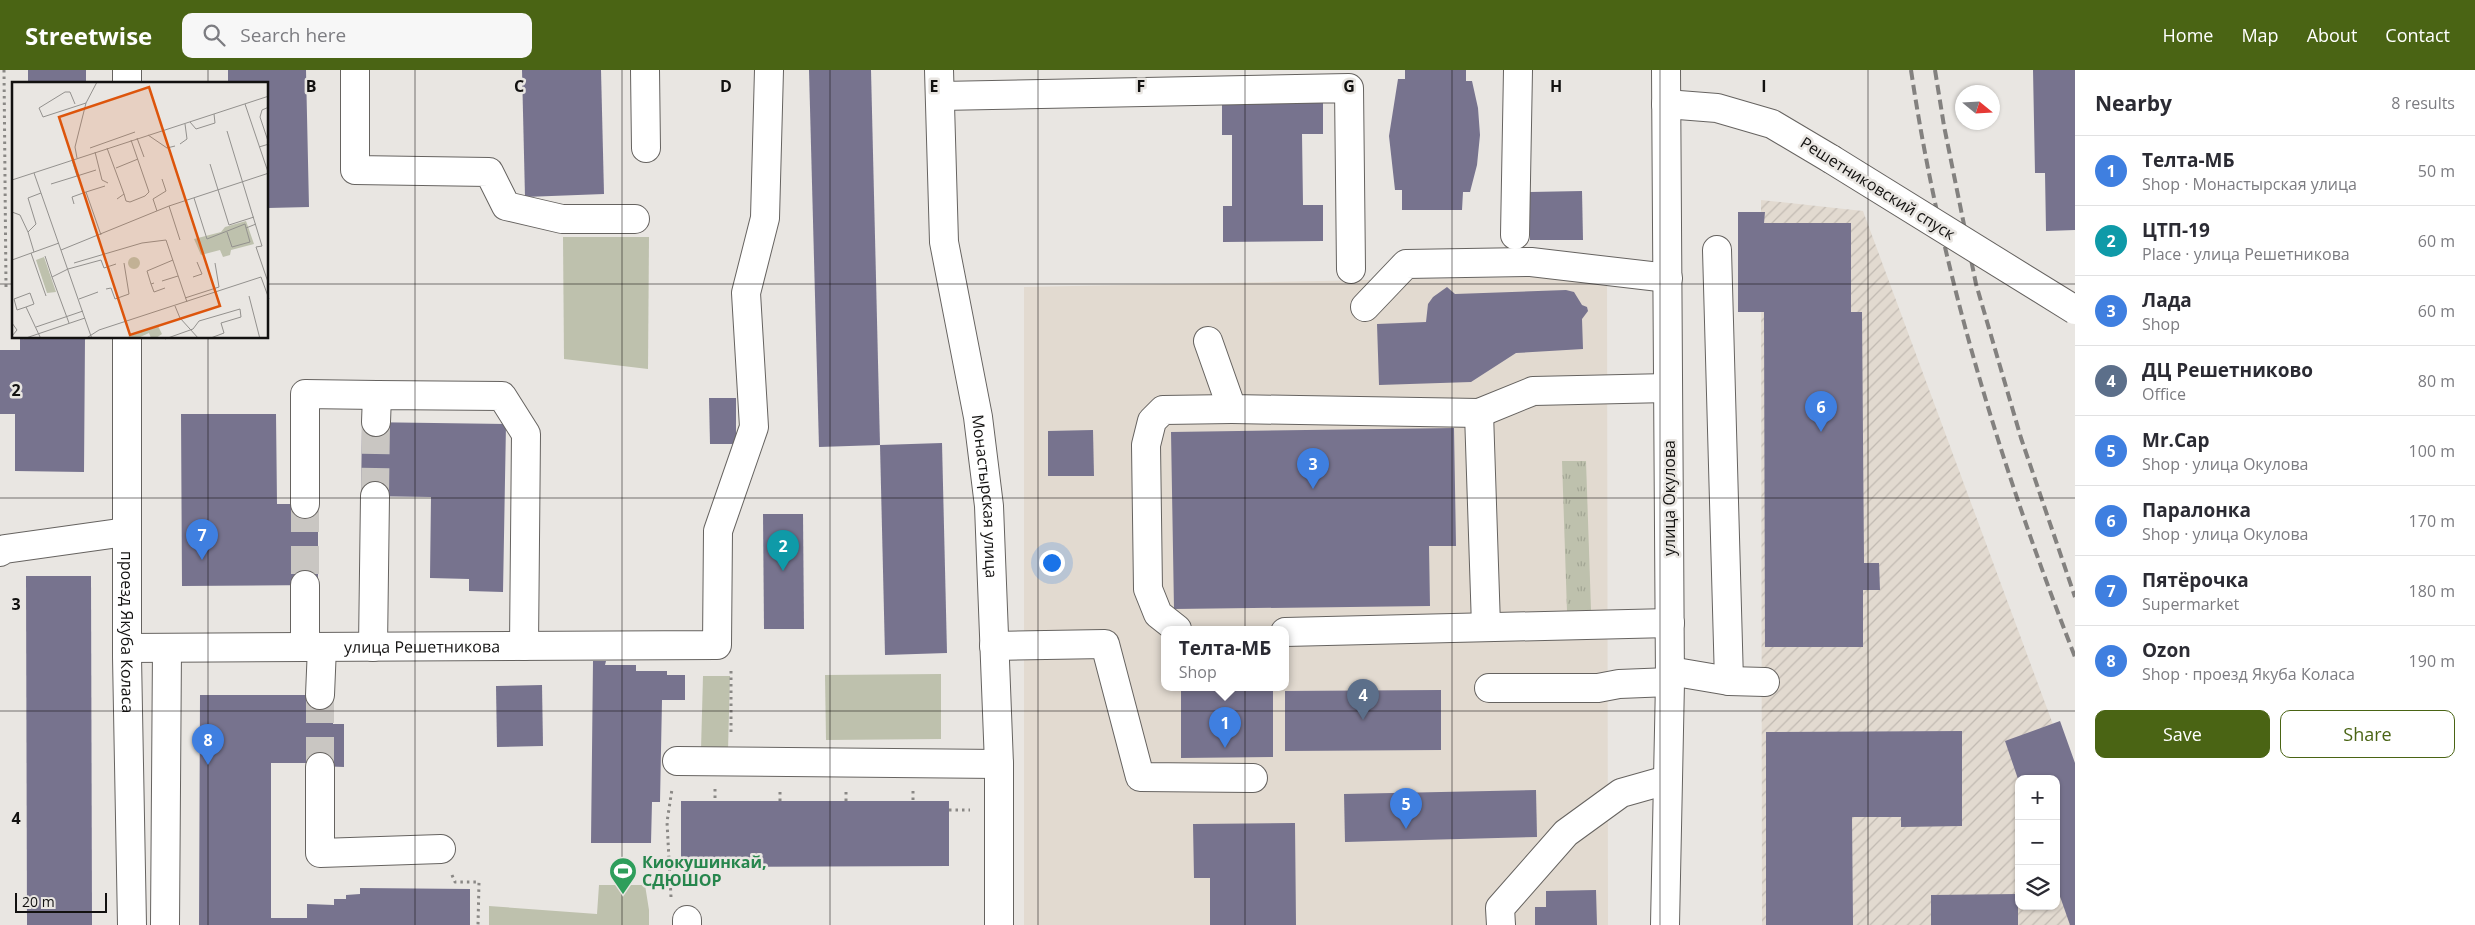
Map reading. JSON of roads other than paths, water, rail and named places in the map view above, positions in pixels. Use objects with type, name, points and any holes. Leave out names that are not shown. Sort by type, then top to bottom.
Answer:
[{"type":"street","points":[[355,70],[354,170],[489,172],[506,206],[562,219],[635,219]]},
{"type":"street","points":[[646,70],[646,148]]},
{"type":"street","name":"улица Решетникова","points":[[127,648],[717,645],[718,531],[754,427],[746,293],[765,218],[769,70]]},
{"type":"street","points":[[1515,235],[1518,70]]},
{"type":"street","name":"улица Окулова","points":[[1665,925],[1670,676],[1666,70]]},
{"type":"street","points":[[939,83],[1349,79],[1351,269]]},
{"type":"street","name":"Монастырская улица","points":[[939,83],[944,242],[978,417],[989,506],[999,764],[999,925]]},
{"type":"street","name":"Решетниковский спуск","points":[[1666,104],[1716,108],[1772,124],[2075,310]]},
{"type":"street","points":[[1717,250],[1729,681]]},
{"type":"street","points":[[1364,307],[1406,264],[1531,262],[1668,278]]},
{"type":"street","name":"проезд Якуба Коласа","points":[[127,339],[126,532],[132,925]]},
{"type":"street","points":[[1208,341],[1232,408]]},
{"type":"street","points":[[1173,626],[1158,614],[1148,589],[1146,445],[1152,421],[1164,410],[1232,408],[1479,412],[1533,391],[1668,388]]},
{"type":"street","points":[[305,504],[305,394],[502,396],[526,434],[524,646]]},
{"type":"street","points":[[376,395],[376,422]]},
{"type":"street","points":[[1479,412],[1486,626]]},
{"type":"street","points":[[373,647],[375,496]]},
{"type":"street","points":[[0,552],[5,549],[126,532]]},
{"type":"street","points":[[305,585],[320,695]]},
{"type":"street","points":[[1289,632],[1670,623]]},
{"type":"street","points":[[994,646],[1105,644],[1140,777],[1253,778]]},
{"type":"street","points":[[165,925],[167,648]]},
{"type":"street","points":[[1489,688],[1598,688],[1670,676],[1765,682]]},
{"type":"street","points":[[677,761],[999,764]]},
{"type":"street","points":[[320,766],[320,853],[441,850]]},
{"type":"street","points":[[1501,925],[1500,908],[1566,833],[1621,792],[1667,780]]},
{"type":"tunnel","points":[[375,496],[376,422]]},
{"type":"tunnel","points":[[305,504],[305,585]]},
{"type":"tunnel","points":[[320,695],[320,767]]},
{"type":"railway","points":[[1911,70],[1939,220],[1976,368],[2022,514],[2075,657]]},
{"type":"railway","points":[[1935,70],[1944,126],[1976,284],[2021,438],[2075,597]]},
{"type":"place","name":"Паралонка","points":[[1821,432]]},
{"type":"place","name":"Лада","points":[[1313,489]]},
{"type":"place","name":"Пятёрочка","points":[[202,560]]},
{"type":"place","name":"ЦТП-19","points":[[783,571]]},
{"type":"place","name":"ДЦ Решетниково","points":[[1363,720]]},
{"type":"place","name":"Телта-МБ","points":[[1225,748]]},
{"type":"place","name":"Ozon","points":[[208,765]]},
{"type":"place","name":"Mr.Cap","points":[[1406,829]]},
{"type":"place","name":"Киокушинкай, СДЮШОР","points":[[623,895]]}]
